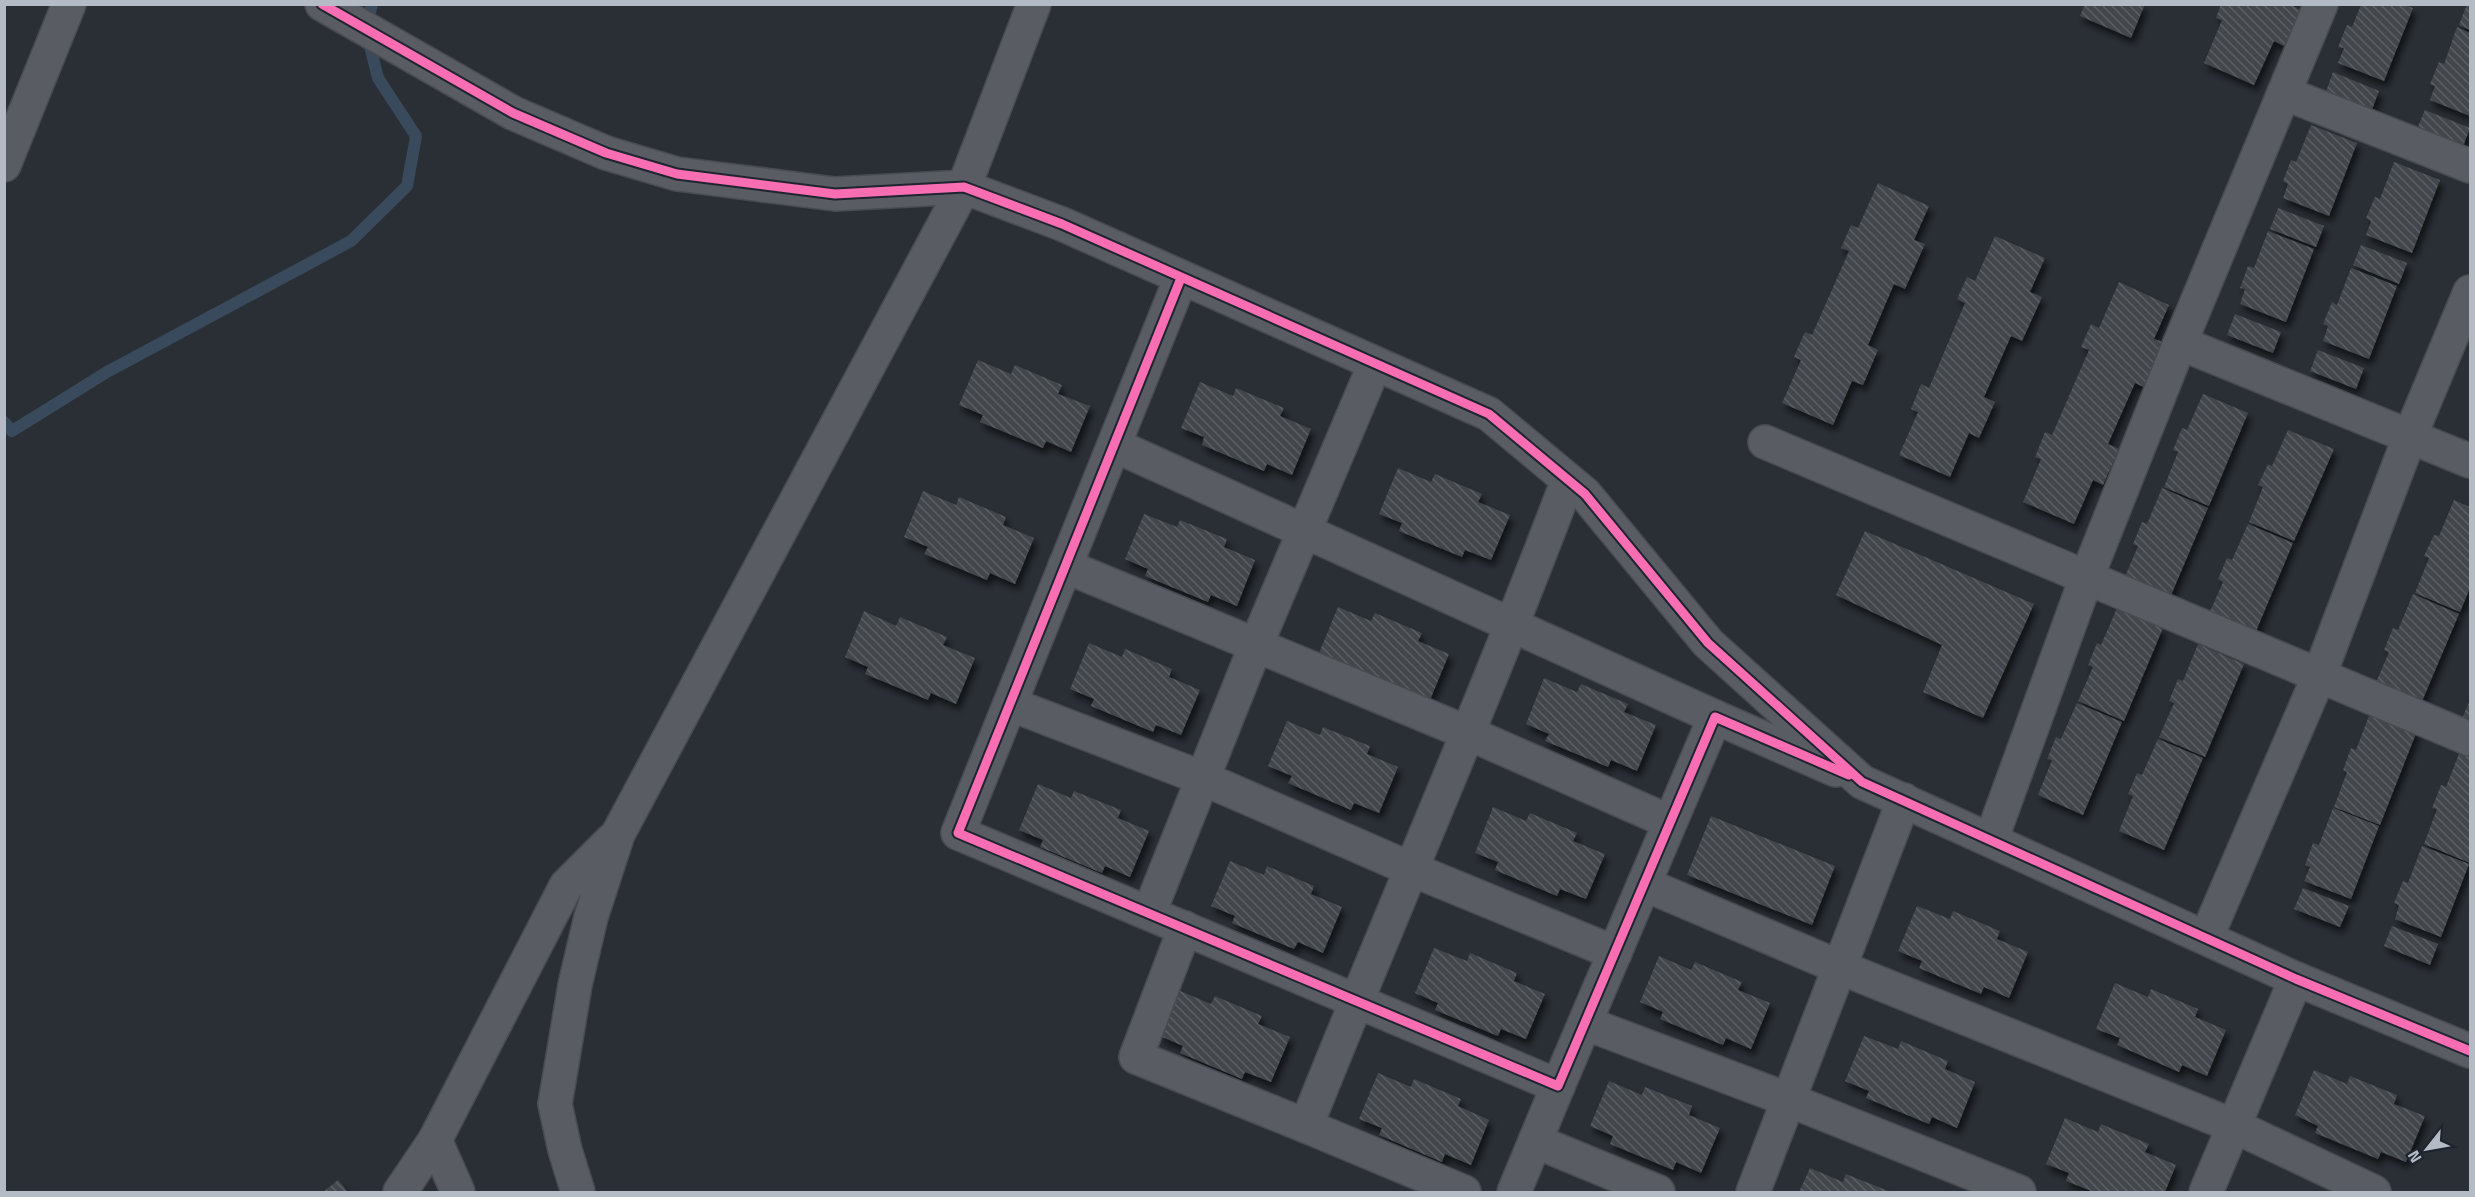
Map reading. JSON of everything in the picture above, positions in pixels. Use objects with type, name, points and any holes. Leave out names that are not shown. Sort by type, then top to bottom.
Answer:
[{"type":"street","points":[[4,165],[69,4]]},
{"type":"street","points":[[322,4],[366,27],[513,113],[606,153],[677,174],[835,194],[964,187],[1062,225],[1489,414],[1585,495],[1708,643],[1862,782]]},
{"type":"street","points":[[578,1192],[565,1150],[555,1104],[574,985],[591,917],[618,834],[964,187],[1034,4]]},
{"type":"street","points":[[1991,840],[2086,579],[2180,343],[2321,4]]},
{"type":"street","points":[[2284,93],[2470,166]]},
{"type":"street","points":[[1181,278],[957,832],[1558,1086]]},
{"type":"street","points":[[2206,938],[2319,676],[2410,436],[2470,292]]},
{"type":"street","points":[[2180,343],[2470,461]]},
{"type":"street","points":[[1149,914],[1256,645],[1375,364]]},
{"type":"street","points":[[1765,442],[2470,739]]},
{"type":"street","points":[[1114,445],[2296,979],[2470,1051]]},
{"type":"street","points":[[1306,1126],[1356,1000],[1514,626],[1568,480]]},
{"type":"street","points":[[1065,566],[1468,733],[1670,822]]},
{"type":"street","points":[[1010,704],[1202,778],[1412,869],[1615,953]]},
{"type":"street","points":[[1514,1192],[1715,717]]},
{"type":"street","points":[[1753,1192],[1904,800]]},
{"type":"street","points":[[400,1192],[435,1140],[566,886],[618,834]]},
{"type":"street","points":[[1644,884],[1839,967],[2234,1126],[2374,1192]]},
{"type":"street","points":[[1185,928],[1136,1057],[1464,1192]]},
{"type":"street","points":[[2206,1192],[2296,979]]},
{"type":"street","points":[[1585,1023],[1788,1100],[2019,1192]]},
{"type":"street","points":[[435,1140],[458,1192]]},
{"type":"street","points":[[1535,1141],[1658,1192]]},
{"type":"building","points":[[2085,4],[2145,4],[2131,38],[2080,16]]},
{"type":"building","points":[[2221,4],[2290,4],[2300,10],[2284,46],[2274,41],[2254,85],[2204,63],[2222,20],[2216,18]]},
{"type":"building","points":[[2467,4],[2470,6],[2470,30],[2459,25]]},
{"type":"building","points":[[2361,5],[2404,5],[2413,8],[2384,81],[2338,63],[2344,48],[2338,47],[2347,25],[2352,27]]},
{"type":"building","points":[[2457,27],[2470,33],[2470,116],[2430,100],[2435,86],[2430,84],[2439,62],[2444,64]]},
{"type":"building","points":[[2333,72],[2379,91],[2371,112],[2325,94]]},
{"type":"building","points":[[2425,110],[2470,128],[2462,149],[2416,131]]},
{"type":"building","points":[[2311,125],[2357,143],[2329,216],[2283,198],[2288,184],[2283,181],[2291,160],[2296,162]]},
{"type":"building","points":[[2394,162],[2440,180],[2412,253],[2366,235],[2371,221],[2366,218],[2375,197],[2380,199]]},
{"type":"building","points":[[1878,183],[1929,206],[1914,240],[1925,244],[1905,289],[1894,284],[1868,345],[1878,350],[1863,385],[1852,381],[1833,425],[1782,403],[1801,360],[1794,357],[1805,332],[1812,335],[1849,251],[1841,248],[1851,225],[1858,228]]},
{"type":"building","points":[[2278,208],[2324,226],[2316,247],[2270,229]]},
{"type":"building","points":[[2268,231],[2314,249],[2286,322],[2240,304],[2245,289],[2240,288],[2248,266],[2254,268]]},
{"type":"building","points":[[1995,236],[2045,258],[2030,292],[2042,297],[2022,341],[2011,336],[1984,397],[1995,402],[1979,438],[1969,433],[1950,477],[1899,455],[1918,412],[1911,409],[1921,384],[1929,388],[1965,303],[1957,299],[1967,277],[1975,281]]},
{"type":"building","points":[[2361,245],[2407,263],[2399,284],[2353,265]]},
{"type":"building","points":[[2351,268],[2397,286],[2369,359],[2323,341],[2328,326],[2323,324],[2332,302],[2337,305]]},
{"type":"building","points":[[2119,282],[2169,305],[2154,339],[2166,343],[2146,388],[2135,383],[2108,444],[2119,449],[2103,485],[2093,480],[2074,524],[2023,502],[2041,459],[2035,457],[2045,432],[2052,435],[2089,350],[2081,347],[2091,324],[2099,328]]},
{"type":"building","points":[[2235,314],[2281,332],[2273,353],[2227,335]]},
{"type":"building","points":[[2318,350],[2364,368],[2356,389],[2310,371]]},
{"type":"building","points":[[978,360],[1011,374],[1015,365],[1062,385],[1058,394],[1090,406],[1071,452],[1046,441],[1043,448],[980,422],[983,415],[959,405]]},
{"type":"building","points":[[1200,382],[1233,396],[1236,388],[1284,408],[1280,416],[1311,429],[1292,475],[1267,464],[1264,471],[1202,445],[1204,437],[1181,428]]},
{"type":"building","points":[[2203,394],[2248,413],[2209,506],[2164,487],[2178,452],[2173,450],[2182,428],[2187,430]]},
{"type":"building","points":[[2288,430],[2334,449],[2294,541],[2249,522],[2263,487],[2258,485],[2268,464],[2272,466]]},
{"type":"building","points":[[1398,468],[1431,482],[1435,474],[1482,494],[1478,502],[1510,515],[1491,560],[1465,550],[1462,557],[1399,531],[1402,523],[1379,514]]},
{"type":"building","points":[[2162,488],[2208,508],[2169,600],[2123,581],[2138,546],[2133,544],[2142,522],[2147,524]]},
{"type":"building","points":[[923,491],[956,505],[959,497],[1006,517],[1003,525],[1034,538],[1015,584],[990,573],[987,580],[924,554],[928,547],[904,537]]},
{"type":"building","points":[[2454,500],[2470,507],[2470,588],[2460,612],[2415,593],[2429,558],[2424,556],[2434,535],[2439,536]]},
{"type":"building","points":[[1144,514],[1177,527],[1180,520],[1227,539],[1224,547],[1255,560],[1237,606],[1211,595],[1208,602],[1145,576],[1148,569],[1125,559]]},
{"type":"building","points":[[2248,524],[2293,543],[2254,636],[2208,616],[2223,582],[2218,579],[2227,558],[2232,560]]},
{"type":"building","points":[[1865,531],[2034,604],[1983,718],[1923,692],[1942,645],[1836,595]]},
{"type":"building","points":[[2413,594],[2459,614],[2420,706],[2374,687],[2389,652],[2384,650],[2393,628],[2398,630]]},
{"type":"building","points":[[1338,607],[1371,621],[1375,613],[1422,633],[1418,641],[1449,654],[1430,700],[1405,689],[1402,696],[1340,670],[1343,662],[1319,653]]},
{"type":"building","points":[[2117,608],[2163,628],[2124,721],[2078,701],[2093,667],[2088,665],[2097,643],[2101,645]]},
{"type":"building","points":[[864,611],[896,626],[900,617],[947,637],[943,645],[975,658],[956,704],[931,693],[928,700],[865,674],[868,667],[845,657]]},
{"type":"building","points":[[1089,643],[1122,657],[1125,649],[1172,669],[1169,677],[1200,690],[1181,735],[1156,725],[1153,732],[1091,706],[1094,699],[1070,689]]},
{"type":"building","points":[[2198,644],[2244,664],[2205,757],[2159,737],[2174,703],[2169,701],[2178,679],[2183,681]]},
{"type":"building","points":[[1544,678],[1577,692],[1581,684],[1628,704],[1624,712],[1656,725],[1637,771],[1611,760],[1608,767],[1545,741],[1549,734],[1526,724]]},
{"type":"building","points":[[2470,700],[2470,728],[2460,723]]},
{"type":"building","points":[[2077,703],[2122,722],[2083,815],[2038,795],[2052,760],[2047,759],[2056,737],[2061,739]]},
{"type":"building","points":[[2370,713],[2417,731],[2380,825],[2334,807],[2347,772],[2343,770],[2351,748],[2356,750]]},
{"type":"building","points":[[1287,721],[1320,735],[1323,727],[1370,746],[1367,754],[1398,767],[1379,813],[1354,803],[1351,810],[1288,783],[1292,776],[1268,766]]},
{"type":"building","points":[[2158,739],[2203,758],[2164,850],[2119,831],[2133,796],[2128,794],[2137,773],[2142,775]]},
{"type":"building","points":[[2460,751],[2470,755],[2470,863],[2424,844],[2437,809],[2432,808],[2441,785],[2446,787]]},
{"type":"building","points":[[1038,784],[1071,798],[1074,791],[1121,810],[1118,818],[1149,831],[1130,877],[1105,866],[1102,873],[1040,847],[1043,840],[1019,830]]},
{"type":"building","points":[[1493,807],[1526,821],[1530,813],[1577,833],[1573,841],[1605,854],[1586,899],[1560,889],[1557,896],[1495,870],[1498,862],[1475,853]]},
{"type":"building","points":[[2333,808],[2379,826],[2351,899],[2304,881],[2310,867],[2305,865],[2313,843],[2319,845]]},
{"type":"building","points":[[1711,816],[1835,866],[1812,925],[1687,875]]},
{"type":"building","points":[[2422,846],[2469,864],[2441,937],[2395,919],[2399,905],[2394,903],[2403,881],[2408,883]]},
{"type":"building","points":[[1230,861],[1264,875],[1267,866],[1314,886],[1311,894],[1342,907],[1323,953],[1298,942],[1294,949],[1232,923],[1235,916],[1211,906]]},
{"type":"building","points":[[2303,888],[2349,906],[2340,927],[2294,909]]},
{"type":"building","points":[[1917,906],[1950,919],[1953,911],[2000,931],[1997,939],[2028,952],[2009,998],[1984,987],[1981,994],[1919,968],[1922,961],[1898,951]]},
{"type":"building","points":[[2392,926],[2438,944],[2430,965],[2384,946]]},
{"type":"building","points":[[1434,948],[1467,961],[1470,953],[1517,973],[1514,981],[1545,994],[1526,1039],[1501,1029],[1498,1036],[1435,1010],[1438,1003],[1415,993]]},
{"type":"building","points":[[1659,956],[1691,970],[1695,962],[1742,982],[1738,990],[1770,1003],[1751,1049],[1726,1038],[1723,1045],[1660,1019],[1663,1012],[1640,1002]]},
{"type":"building","points":[[2115,983],[2148,997],[2151,989],[2198,1009],[2195,1017],[2226,1030],[2207,1076],[2182,1065],[2179,1072],[2117,1045],[2120,1038],[2096,1029]]},
{"type":"building","points":[[1178,990],[1211,1004],[1215,996],[1262,1016],[1258,1024],[1290,1037],[1271,1082],[1245,1072],[1242,1079],[1180,1053],[1183,1046],[1160,1036]]},
{"type":"building","points":[[1864,1036],[1898,1049],[1901,1041],[1948,1061],[1945,1069],[1975,1082],[1957,1128],[1932,1117],[1929,1124],[1866,1098],[1869,1091],[1845,1081]]},
{"type":"building","points":[[2314,1070],[2347,1084],[2350,1076],[2397,1095],[2394,1104],[2425,1116],[2406,1162],[2381,1152],[2378,1159],[2315,1133],[2318,1126],[2295,1115]]},
{"type":"building","points":[[1378,1073],[1411,1087],[1414,1079],[1461,1099],[1458,1106],[1489,1120],[1471,1165],[1445,1154],[1442,1162],[1379,1135],[1382,1128],[1359,1119]]},
{"type":"building","points":[[1609,1081],[1642,1095],[1645,1087],[1692,1106],[1689,1115],[1720,1128],[1701,1173],[1676,1162],[1673,1170],[1610,1144],[1613,1136],[1590,1126]]},
{"type":"building","points":[[2065,1118],[2098,1132],[2101,1124],[2149,1144],[2145,1152],[2176,1165],[2165,1192],[2094,1192],[2066,1181],[2069,1173],[2046,1164]]},
{"type":"building","points":[[1810,1168],[1843,1182],[1846,1174],[1891,1192],[1799,1192]]},
{"type":"building","points":[[338,1180],[348,1192],[323,1192]]},
{"type":"waterway","points":[[4,422],[12,431],[107,372],[351,241],[407,186],[416,136],[378,78],[366,30],[372,4]]},
{"type":"cycle path","points":[[322,4],[513,113],[606,153],[677,174],[835,194],[964,187],[1062,224],[1489,414],[1585,494],[1708,643],[1862,782],[2296,979],[2470,1051]]},
{"type":"cycle path","points":[[1181,278],[958,833],[1558,1086],[1715,717],[1849,775]]}]
